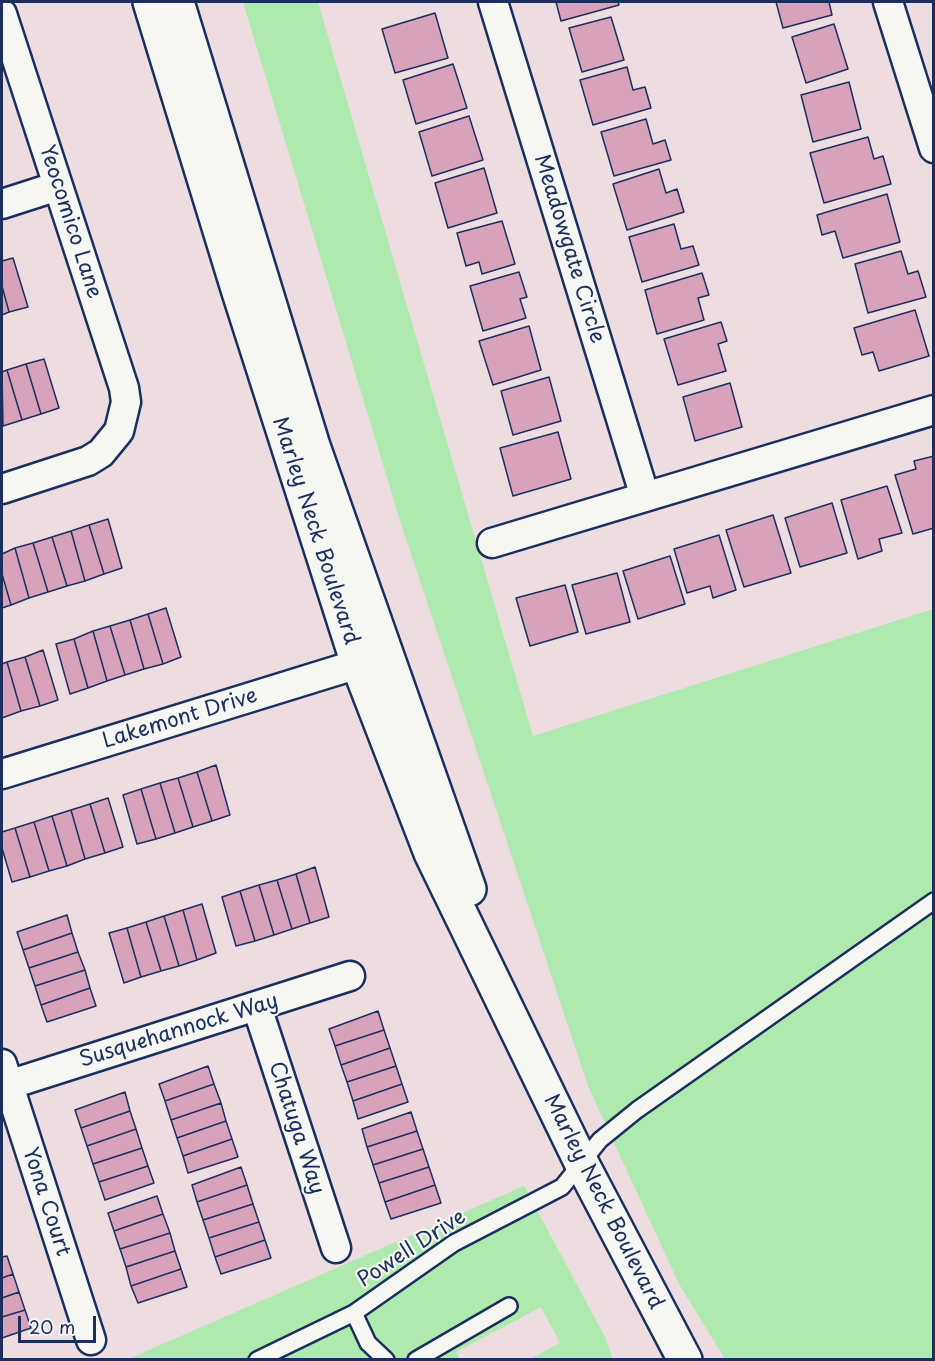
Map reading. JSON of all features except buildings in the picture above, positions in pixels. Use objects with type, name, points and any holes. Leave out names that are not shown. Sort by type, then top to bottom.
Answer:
[{"type":"main road","name":"Marley Neck Boulevard","points":[[150,2],[241,300],[358,664],[431,853],[581,1162],[685,1359]]},
{"type":"main road","name":"Marley Neck Boulevard","points":[[177,2],[313,446],[524,1043]]},
{"type":"street","name":"Meadowgate Circle","points":[[492,2],[645,497]]},
{"type":"street","points":[[888,2],[933,148]]},
{"type":"street","name":"Yeocomico Lane","points":[[2,14],[124,388],[126,409],[119,431],[101,453],[88,461],[2,489]]},
{"type":"street","points":[[2,204],[58,186]]},
{"type":"street","points":[[492,543],[933,410]]},
{"type":"street","name":"Lakemont Drive","points":[[2,774],[358,664]]},
{"type":"street","name":"Susquehannock Way","points":[[5,1074],[256,1007],[350,976]]},
{"type":"street","name":"Chatuga Way","points":[[256,1007],[336,1248]]},
{"type":"street","name":"Yona Court","points":[[5,1074],[90,1340]]},
{"type":"lane","name":"Powell Drive","points":[[256,1359],[354,1312],[454,1244],[562,1187],[600,1140],[637,1110],[933,901]]},
{"type":"lane","points":[[416,1359],[509,1306]]},
{"type":"lane","points":[[354,1312],[368,1342],[386,1359]]},
{"type":"green space","points":[[243,2],[318,2],[533,736],[933,609],[933,1359],[725,1359],[679,1284],[588,1086],[401,524]]},
{"type":"green space","points":[[524,1186],[605,1337],[613,1359],[530,1359],[560,1343],[541,1307],[456,1352],[460,1359],[126,1360]]}]
